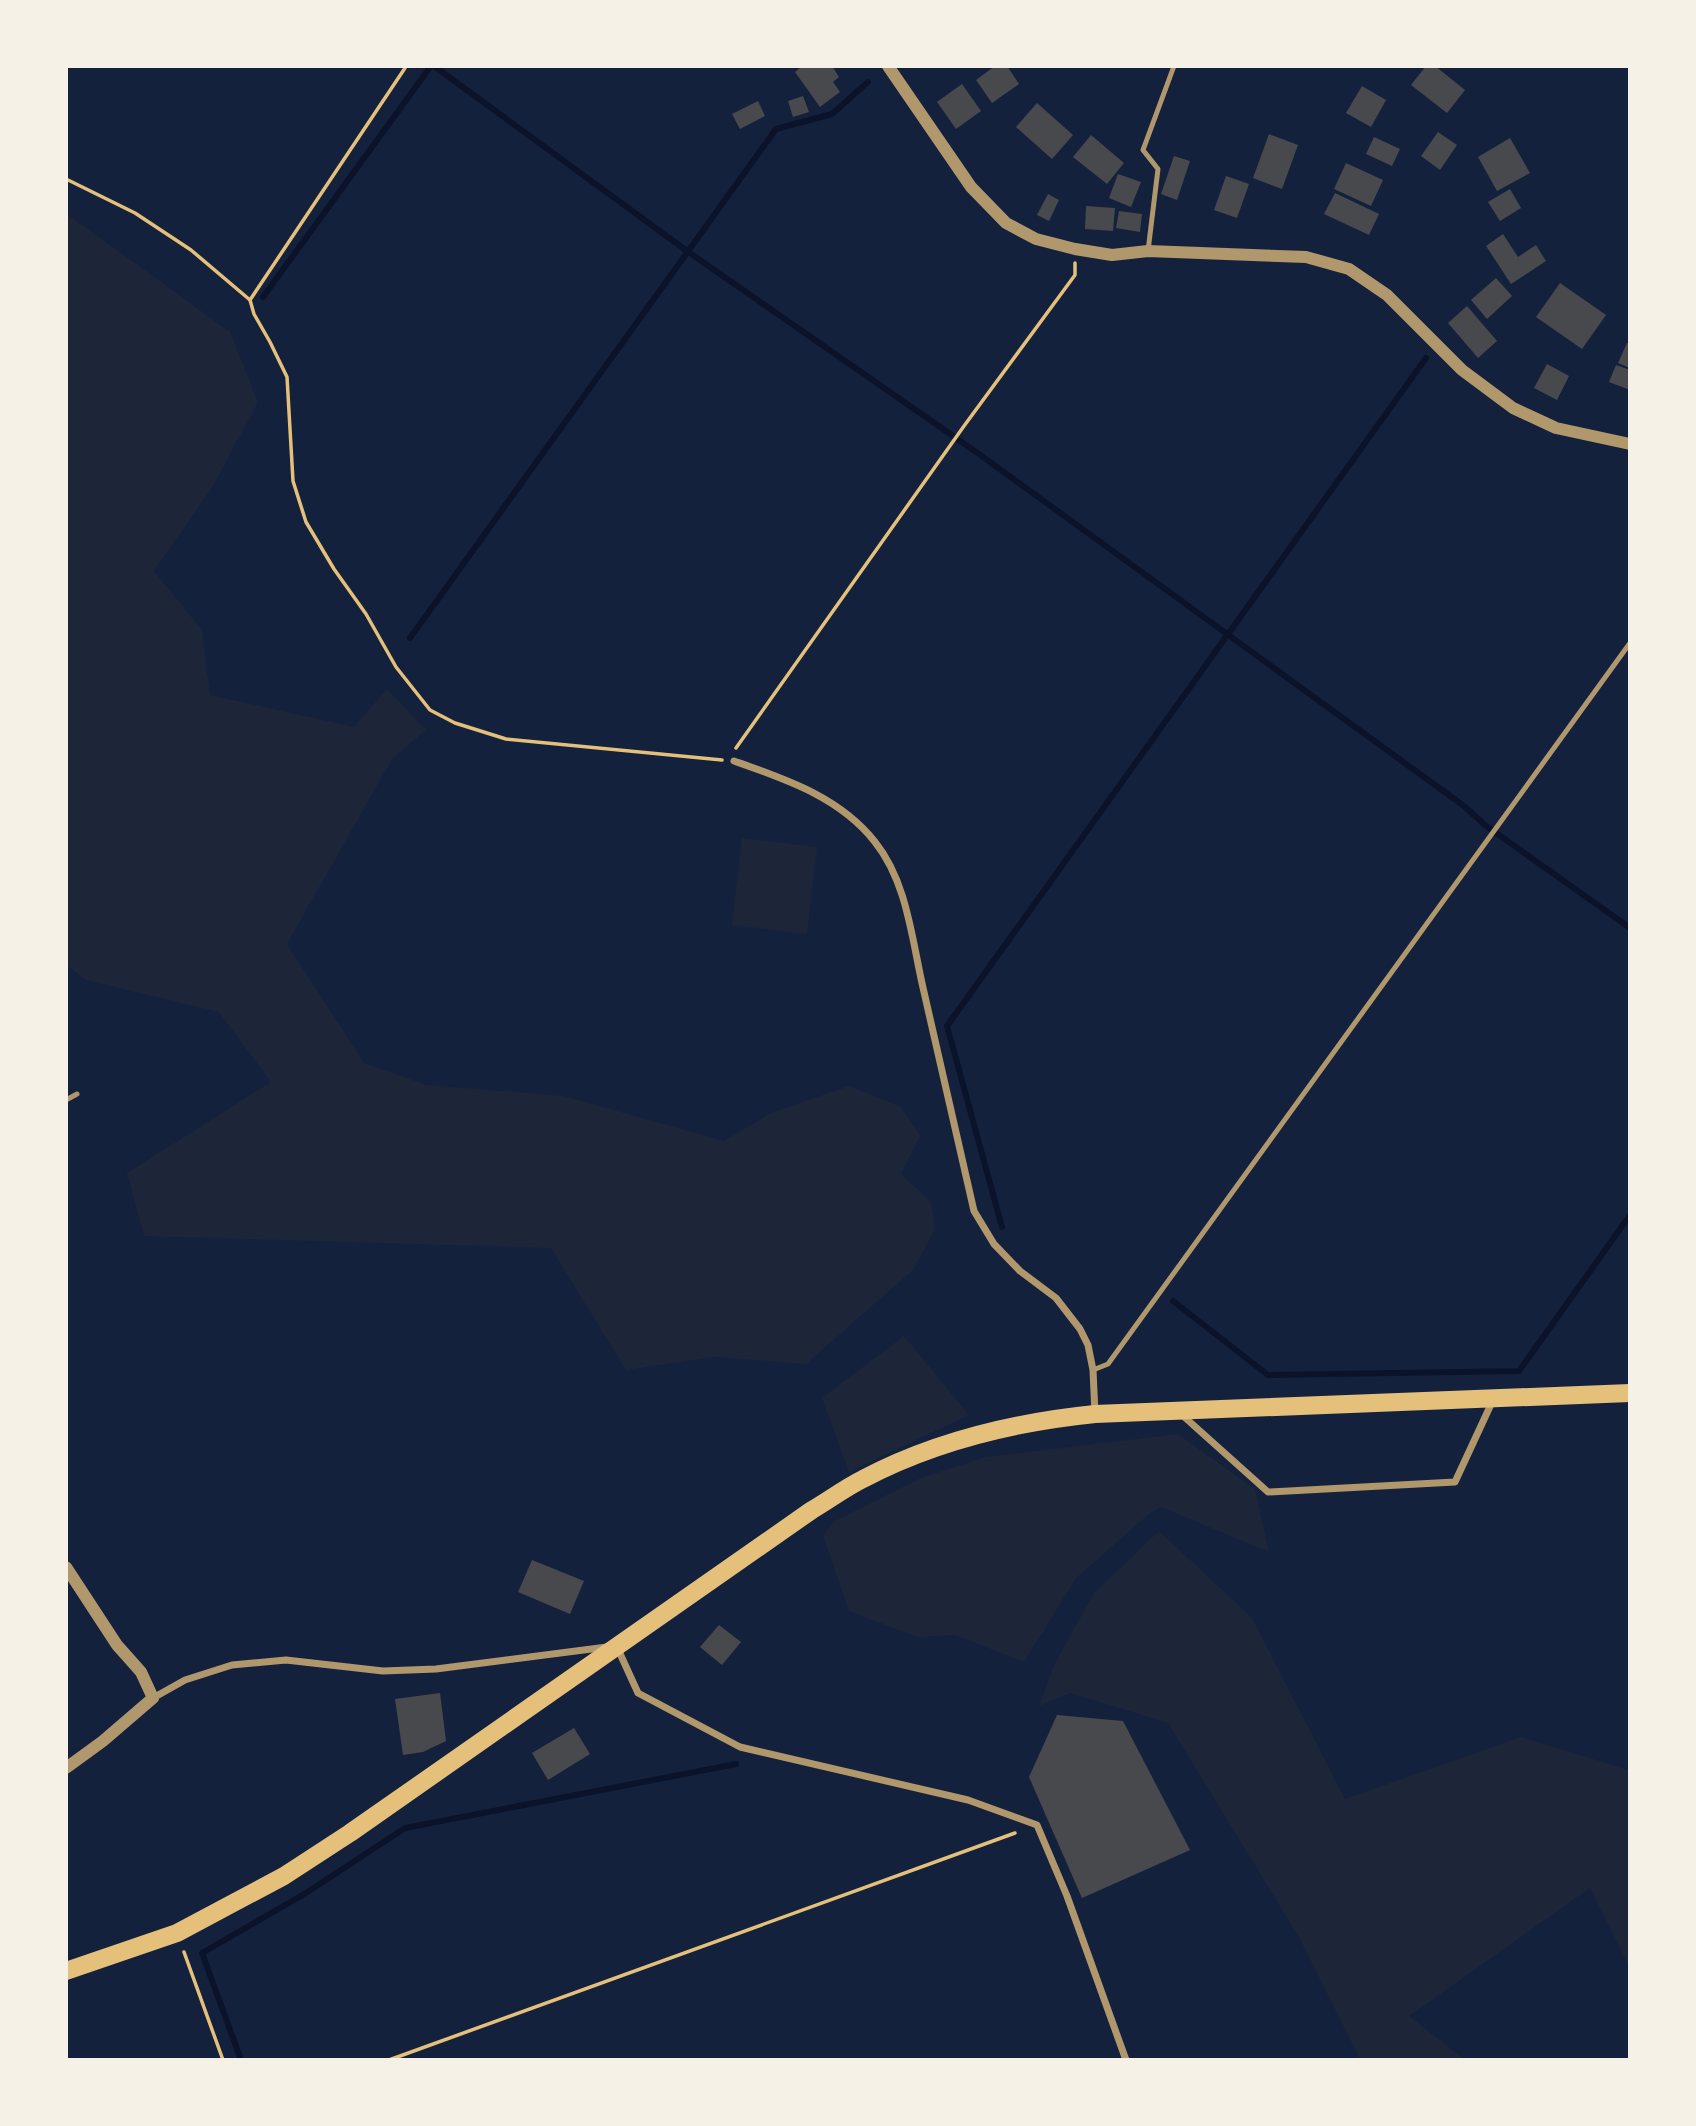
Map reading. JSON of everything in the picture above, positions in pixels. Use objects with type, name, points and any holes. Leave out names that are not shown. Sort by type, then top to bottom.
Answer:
[{"type":"highway","points":[[66,1971],[177,1933],[253,1894],[320,1853],[812,1510],[862,1479],[904,1460],[966,1438],[1027,1423],[1095,1413],[1629,1393]]},
{"type":"street","points":[[888,66],[971,187],[1006,223],[1036,239],[1075,250],[1112,255],[1148,251],[1306,257],[1349,268],[1387,295],[1462,370],[1513,408],[1556,428],[1629,444]]},
{"type":"street","points":[[734,761],[786,779],[819,795],[863,828],[886,857],[906,910],[974,1211],[994,1244],[1020,1271],[1056,1298],[1080,1329],[1088,1345],[1093,1370],[1095,1413]]},
{"type":"street","points":[[1177,1410],[1268,1492],[1455,1482],[1494,1397]]},
{"type":"street","points":[[66,1567],[117,1645],[141,1672],[153,1698]]},
{"type":"street","points":[[66,1768],[103,1741],[153,1698],[185,1680],[232,1665],[286,1660],[383,1671],[436,1669],[617,1646],[638,1693],[740,1747],[968,1800],[1037,1825],[1067,1896],[1126,2060]]},
{"type":"lane","points":[[1148,251],[1158,169],[1143,150],[1174,66]]},
{"type":"lane","points":[[1093,1370],[1108,1364],[1629,643]]},
{"type":"lane","points":[[66,1100],[77,1094]]},
{"type":"path","points":[[250,300],[405,68]]},
{"type":"path","points":[[66,179],[135,213],[191,250],[250,300],[254,314],[286,377],[293,481],[306,522],[334,569],[366,614],[396,667],[430,710],[455,723],[506,739],[734,761],[741,738],[1075,275],[1075,250]]},
{"type":"path","points":[[389,2060],[1037,1825]]},
{"type":"path","points":[[177,1933],[223,2060]]},
{"type":"shaded area","points":[[67,214],[230,332],[258,402],[213,486],[154,571],[202,630],[210,695],[354,727],[387,689],[426,730],[392,759],[287,944],[364,1063],[427,1085],[564,1096],[724,1141],[771,1113],[849,1086],[901,1107],[920,1136],[901,1174],[931,1202],[935,1229],[913,1270],[806,1364],[715,1357],[626,1370],[551,1248],[144,1236],[127,1173],[271,1082],[219,1012],[86,980],[67,966]]},
{"type":"shaded area","points":[[742,838],[817,847],[807,934],[732,925]]},
{"type":"shaded area","points":[[904,1336],[969,1415],[849,1472],[822,1398]]},
{"type":"shaded area","points":[[1178,1434],[1255,1489],[1269,1552],[1161,1507],[1149,1514],[1076,1578],[1024,1662],[955,1635],[917,1637],[849,1611],[823,1536],[833,1522],[921,1478],[986,1457]]},
{"type":"shaded area","points":[[1159,1531],[1252,1618],[1345,1799],[1521,1737],[1629,1770],[1629,1966],[1590,1888],[1409,2016],[1464,2059],[1360,2059],[1299,1937],[1168,1723],[1070,1693],[1039,1706],[1054,1665],[1094,1593]]},
{"type":"building","points":[[802,66],[832,66],[839,77],[833,82],[840,92],[820,107],[795,72]]},
{"type":"building","points":[[995,66],[1007,66],[1019,84],[992,103],[976,80]]},
{"type":"building","points":[[1426,66],[1435,66],[1465,90],[1447,113],[1411,85]]},
{"type":"building","points":[[962,84],[981,111],[956,129],[937,102]]},
{"type":"building","points":[[1362,86],[1386,100],[1371,127],[1346,113]]},
{"type":"building","points":[[803,96],[809,112],[793,117],[788,101]]},
{"type":"building","points":[[758,101],[765,116],[740,129],[732,114]]},
{"type":"building","points":[[1037,103],[1073,135],[1052,159],[1016,127]]},
{"type":"building","points":[[1438,132],[1457,145],[1440,170],[1421,156]]},
{"type":"building","points":[[1269,134],[1298,145],[1282,189],[1253,178]]},
{"type":"building","points":[[1091,135],[1124,163],[1107,184],[1073,157]]},
{"type":"building","points":[[1374,137],[1400,149],[1392,166],[1366,154]]},
{"type":"building","points":[[1510,138],[1530,173],[1497,191],[1478,157]]},
{"type":"building","points":[[1174,156],[1190,161],[1177,200],[1161,194]]},
{"type":"building","points":[[1346,163],[1383,180],[1371,206],[1334,189]]},
{"type":"building","points":[[1118,174],[1141,182],[1131,207],[1109,198]]},
{"type":"building","points":[[1226,176],[1249,184],[1237,218],[1214,210]]},
{"type":"building","points":[[1510,189],[1521,208],[1500,221],[1488,202]]},
{"type":"building","points":[[1335,193],[1379,214],[1369,235],[1324,214]]},
{"type":"building","points":[[1048,194],[1059,200],[1049,221],[1037,215]]},
{"type":"building","points":[[1086,206],[1115,208],[1113,231],[1085,229]]},
{"type":"building","points":[[1119,211],[1142,214],[1140,232],[1116,228]]},
{"type":"building","points":[[1503,234],[1518,257],[1536,245],[1546,261],[1511,284],[1486,246]]},
{"type":"building","points":[[1496,278],[1512,296],[1487,319],[1471,300]]},
{"type":"building","points":[[1560,283],[1606,315],[1582,349],[1536,317]]},
{"type":"building","points":[[1467,306],[1497,341],[1478,358],[1448,323]]},
{"type":"building","points":[[1627,343],[1630,344],[1630,368],[1618,363]]},
{"type":"building","points":[[1547,364],[1569,376],[1557,400],[1534,388]]},
{"type":"building","points":[[1616,365],[1630,370],[1630,390],[1609,382]]},
{"type":"building","points":[[532,1560],[584,1581],[570,1614],[518,1592]]},
{"type":"building","points":[[719,1625],[741,1642],[722,1665],[700,1647]]},
{"type":"building","points":[[440,1693],[446,1741],[423,1752],[403,1755],[395,1699]]},
{"type":"building","points":[[1057,1715],[1123,1721],[1190,1850],[1082,1898],[1029,1777]]},
{"type":"building","points":[[574,1728],[590,1754],[548,1780],[532,1753]]},
{"type":"waterway","points":[[263,297],[431,66]]},
{"type":"waterway","points":[[434,66],[687,251],[979,454],[1630,928]]},
{"type":"waterway","points":[[410,638],[776,129],[832,114],[868,82]]},
{"type":"waterway","points":[[1002,1227],[947,1026],[1426,358]]},
{"type":"waterway","points":[[1173,1301],[1268,1375],[1519,1371],[1630,1215]]},
{"type":"waterway","points":[[241,2060],[202,1953],[306,1893],[405,1828],[736,1764]]}]
